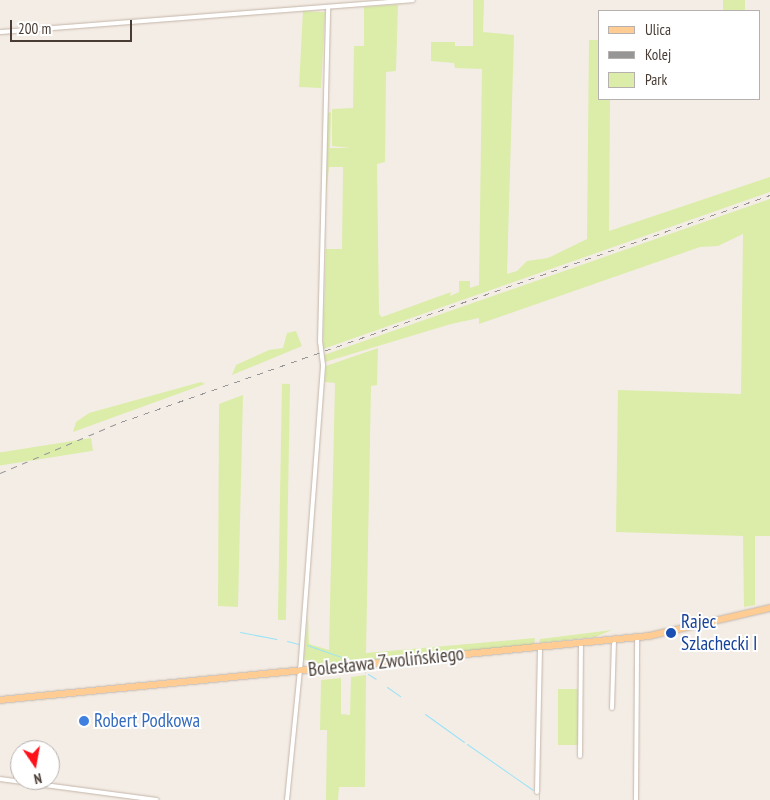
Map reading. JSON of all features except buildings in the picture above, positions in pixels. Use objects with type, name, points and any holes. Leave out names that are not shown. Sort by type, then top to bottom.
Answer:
[{"type":"main road","name":"Bolesława Zwolińskiego","points":[[0,700],[614,640],[690,629],[770,608]]},
{"type":"street","points":[[0,32],[328,7],[358,2],[413,0]]},
{"type":"street","points":[[287,800],[300,670],[323,365],[320,342],[328,7]]},
{"type":"street","points":[[636,800],[637,637]]},
{"type":"street","points":[[612,708],[614,640]]},
{"type":"street","points":[[580,756],[581,643]]},
{"type":"street","points":[[537,792],[540,647]]},
{"type":"street","points":[[0,779],[156,800]]},
{"type":"green space","points":[[473,0],[484,0],[483,32],[514,35],[507,274],[517,271],[527,261],[548,258],[587,239],[589,40],[598,40],[598,100],[610,100],[609,231],[770,177],[770,192],[323,349],[326,249],[342,249],[343,167],[329,167],[326,196],[328,113],[331,112],[330,148],[350,148],[332,146],[332,109],[353,108],[354,46],[364,46],[364,7],[407,4],[398,5],[396,71],[386,72],[385,162],[377,164],[379,314],[382,317],[451,292],[450,296],[459,292],[459,281],[470,281],[470,288],[479,285],[482,69],[455,68],[454,63],[431,61],[431,42],[455,42],[455,46],[473,46]]},
{"type":"green space","points":[[723,0],[745,0],[745,10],[723,10]]},
{"type":"green space","points":[[303,11],[325,12],[321,88],[299,87]]},
{"type":"green space","points":[[770,199],[770,536],[755,536],[755,605],[744,607],[743,536],[616,532],[618,390],[741,394],[743,234],[718,246],[700,247],[479,324],[479,318],[451,324],[325,362],[324,355]]},
{"type":"green space","points":[[296,331],[302,346],[232,375],[236,365],[269,350],[283,348],[287,333]]},
{"type":"green space","points":[[378,348],[377,385],[371,386],[366,653],[535,638],[534,645],[315,665],[304,659],[308,614],[309,644],[329,650],[335,383],[325,382],[326,366]]},
{"type":"green space","points":[[201,382],[205,384],[73,432],[76,422],[89,413]]},
{"type":"green space","points":[[282,384],[290,384],[286,620],[278,620]]},
{"type":"green space","points":[[243,395],[238,607],[218,606],[219,404]]},
{"type":"green space","points":[[91,438],[93,451],[0,466],[0,452]]},
{"type":"green space","points":[[612,630],[595,637],[539,643],[540,639]]},
{"type":"green space","points":[[366,675],[365,787],[339,787],[338,800],[326,800],[327,730],[320,730],[321,680],[341,678],[341,714],[350,715],[351,677]]},
{"type":"green space","points":[[558,689],[578,689],[578,745],[558,745]]},
{"type":"waterway","points":[[240,632],[276,639]]},
{"type":"waterway","points":[[287,641],[299,644]]},
{"type":"waterway","points":[[307,645],[347,659]]},
{"type":"waterway","points":[[368,674],[376,679]]},
{"type":"waterway","points":[[387,687],[400,696]]},
{"type":"waterway","points":[[425,714],[464,742]]},
{"type":"waterway","points":[[467,744],[533,790]]},
{"type":"waterway","points":[[539,793],[539,800]]},
{"type":"railway","points":[[0,473],[121,422],[770,195]]},
{"type":"place","name":"Rajec Szlachecki I","points":[[671,633]]},
{"type":"place","name":"Robert Podkowa","points":[[84,721]]}]
